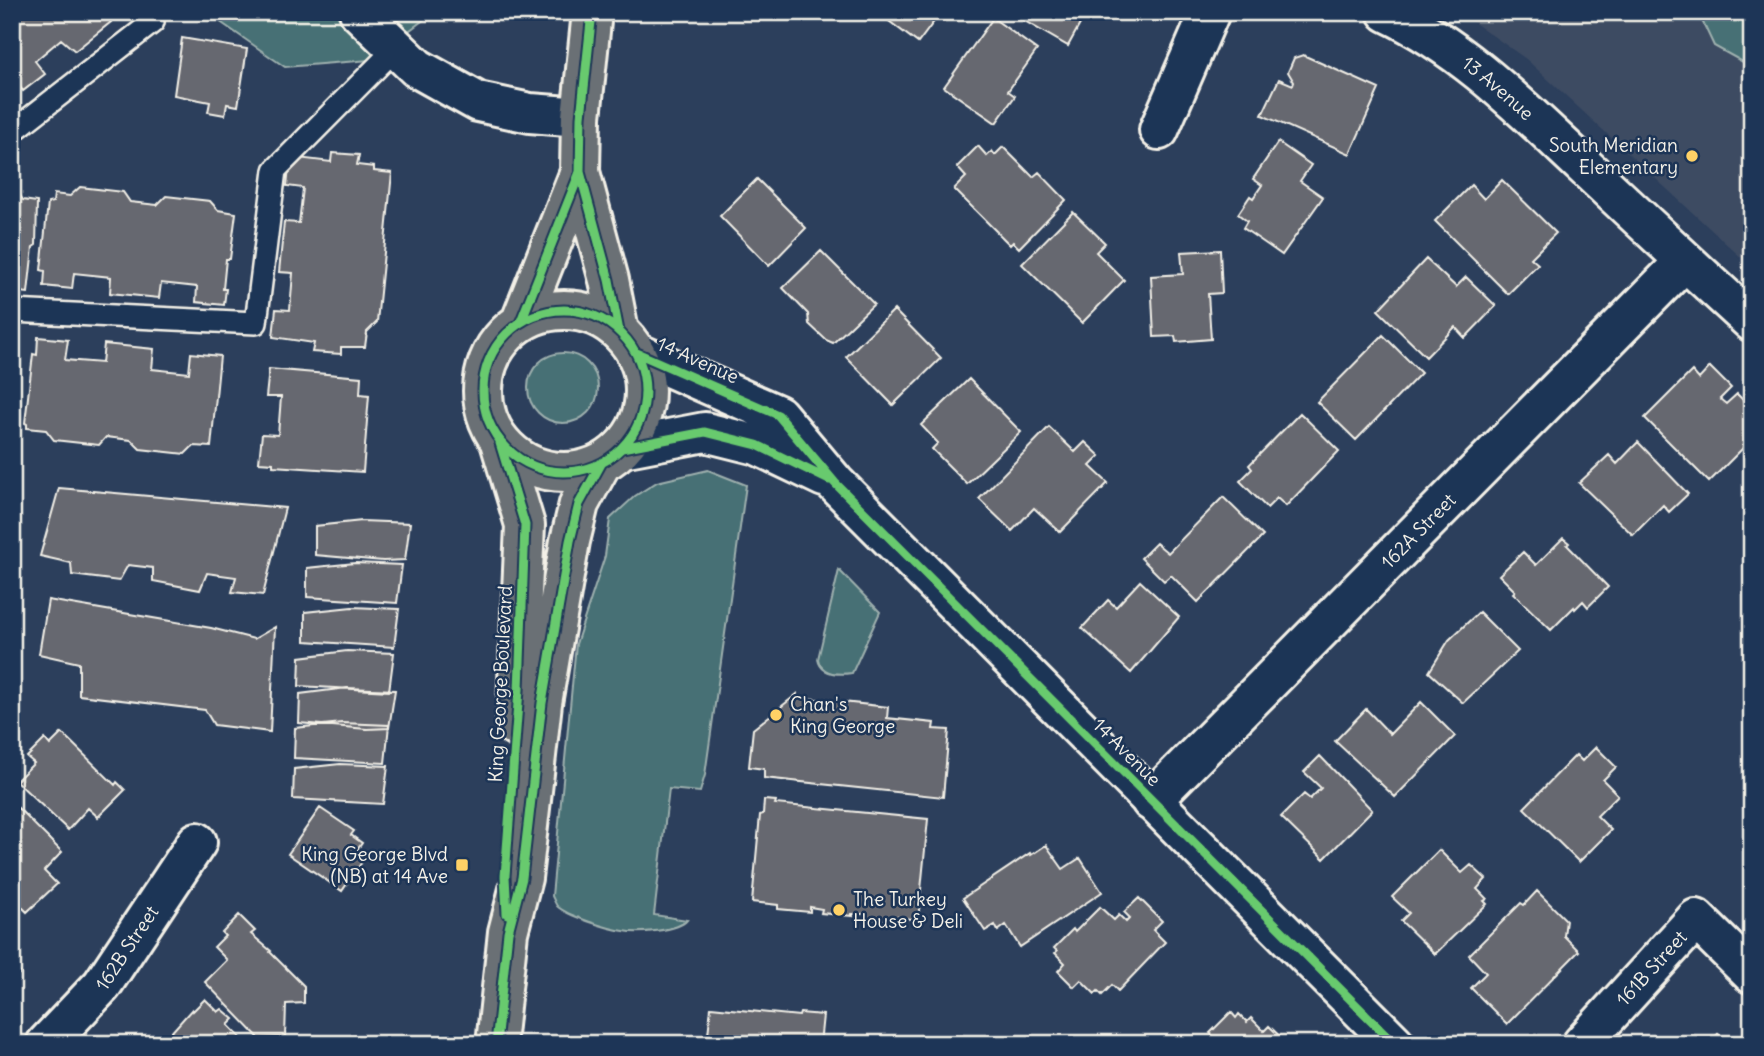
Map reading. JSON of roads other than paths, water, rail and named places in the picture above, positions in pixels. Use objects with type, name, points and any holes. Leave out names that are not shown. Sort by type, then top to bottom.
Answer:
[{"type":"main road","points":[[592,12],[581,117],[580,172],[628,342],[646,378],[645,402],[638,427],[612,456],[575,472],[547,471],[521,460],[500,442],[487,418],[482,390],[487,363],[500,339],[521,321],[545,311],[572,309],[597,316],[628,342]]},
{"type":"main road","points":[[521,321],[580,172]]},
{"type":"main road","name":"King George Boulevard","points":[[500,442],[526,525],[519,690],[505,876],[508,932]]},
{"type":"main road","name":"King George Boulevard","points":[[496,1044],[508,932],[522,878],[542,703],[570,541],[579,504],[612,456]]},
{"type":"street","points":[[359,12],[417,68],[478,102],[530,113],[581,117]]},
{"type":"street","points":[[1159,130],[1210,12]]},
{"type":"street","name":"13 Avenue","points":[[1387,12],[1412,24],[1473,66],[1517,102],[1752,322]]},
{"type":"street","name":"162A Street","points":[[1151,800],[1685,261]]},
{"type":"street","name":"14 Avenue","points":[[628,342],[778,415],[835,482],[1395,1044]]},
{"type":"street","name":"14 Avenue","points":[[612,456],[705,432],[757,445],[835,482]]},
{"type":"street","name":"162B Street","points":[[46,1044],[102,985],[197,842]]},
{"type":"street","name":"161B Street","points":[[1582,1044],[1696,919],[1752,974]]},
{"type":"lane","points":[[12,132],[153,22]]},
{"type":"lane","points":[[12,311],[256,323],[275,170],[395,49]]},
{"type":"place","name":"South Meridian Elementary","points":[[1692,156]]},
{"type":"place","name":"Chan's King George","points":[[776,715]]},
{"type":"place","name":"King George Blvd (NB) at 14 Ave","points":[[462,865]]},
{"type":"place","name":"The Turkey House & Deli","points":[[839,910]]}]
